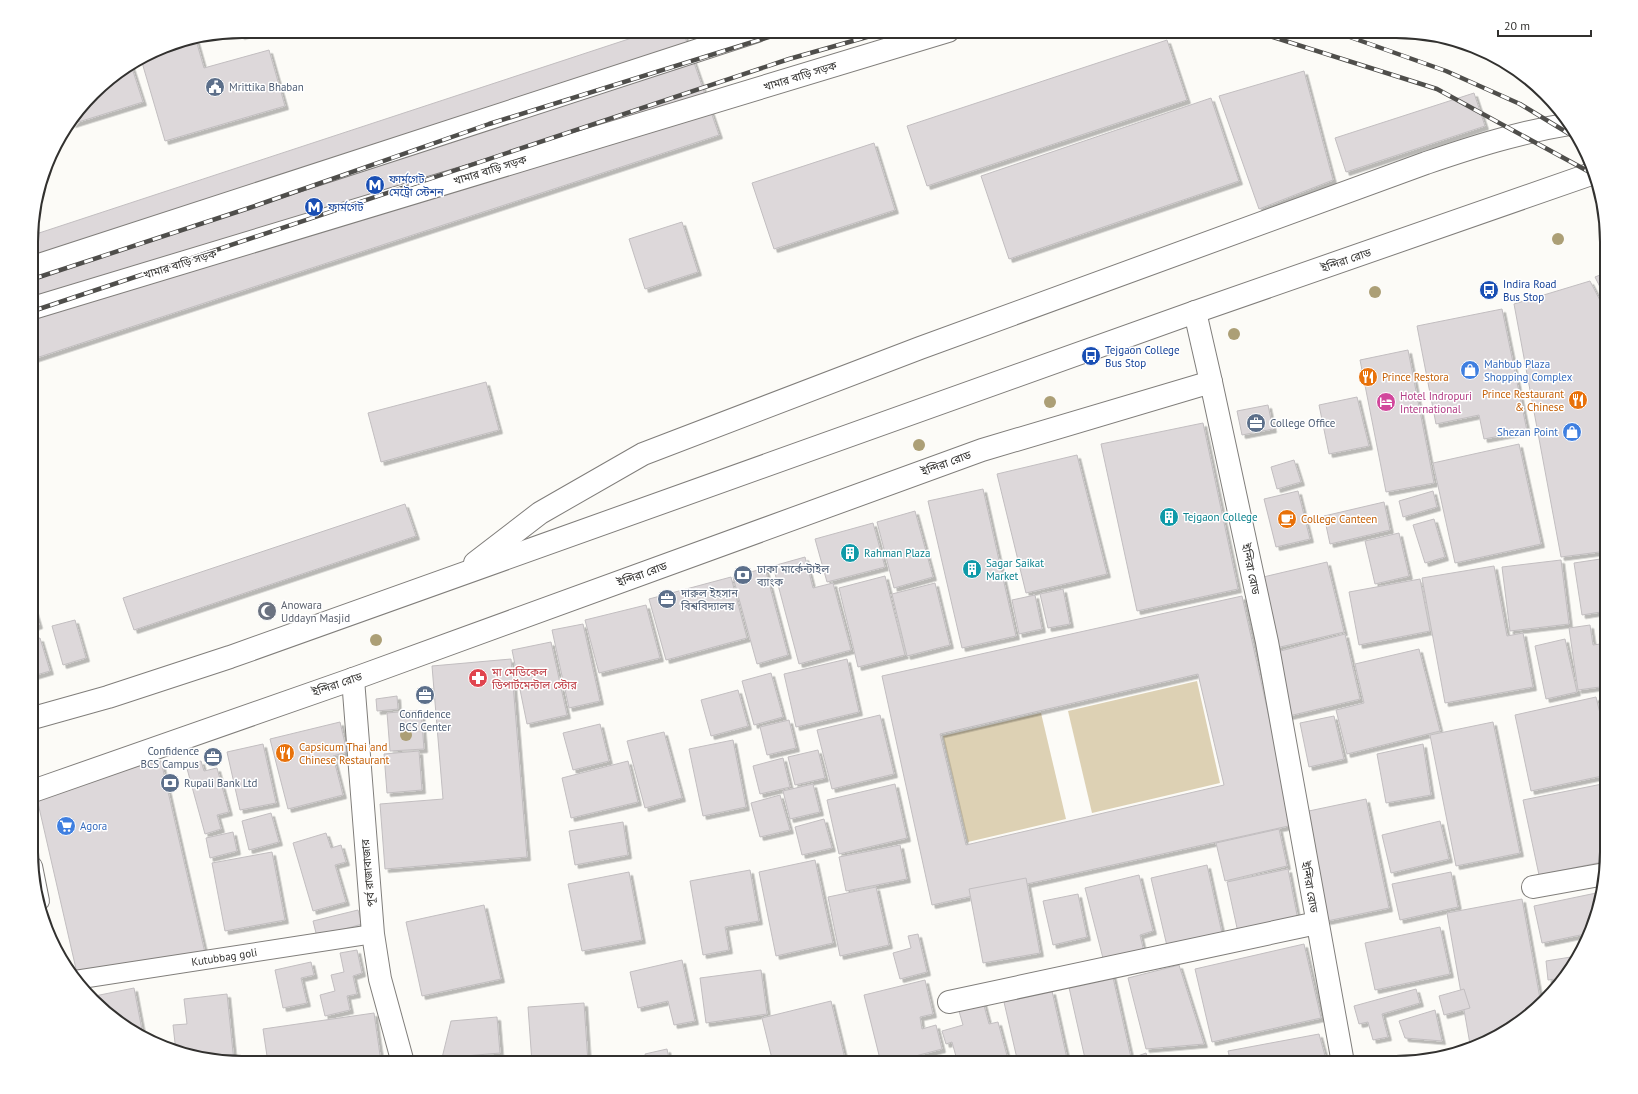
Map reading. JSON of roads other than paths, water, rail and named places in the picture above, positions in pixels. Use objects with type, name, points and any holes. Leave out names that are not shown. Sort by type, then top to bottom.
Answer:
[{"type":"main road","points":[[38,265],[736,38]]},
{"type":"main road","name":"খামার বাড়ি সড়ক","points":[[38,306],[925,38]]},
{"type":"main road","points":[[458,576],[540,513],[643,454],[920,348],[1479,145],[1531,130],[1564,125]]},
{"type":"main road","name":"ইন্দিরা রোড","points":[[38,717],[108,697],[230,656],[458,576],[1195,312],[1589,175]]},
{"type":"main road","points":[[1195,312],[1211,382]]},
{"type":"main road","name":"ইন্দিরা রোড","points":[[38,789],[353,679],[982,450],[1211,382],[1267,642],[1274,719],[1317,924],[1342,1056]]},
{"type":"main road","name":"পূর্ব রাজাবাজার","points":[[353,679],[373,934],[380,979],[401,1056]]},
{"type":"main road","points":[[1533,887],[1599,875]]},
{"type":"main road","points":[[949,1002],[1317,924]]},
{"type":"lane","name":"Kutubbag goli","points":[[82,979],[373,934]]},
{"type":"railway","points":[[38,277],[249,208],[489,124],[765,38]]},
{"type":"railway","points":[[38,309],[789,59],[863,38]]},
{"type":"railway","points":[[1276,38],[1437,89],[1587,171]]},
{"type":"railway","points":[[1353,38],[1446,71],[1520,104],[1570,134]]},
{"type":"place","name":"Mrittika Bhaban","points":[[215,87]]},
{"type":"place","name":"ফার্মগেট মেট্রো স্টেশন","points":[[375,185]]},
{"type":"place","name":"ফার্মগেট","points":[[314,207]]},
{"type":"place","name":"Indira Road Bus Stop","points":[[1489,290]]},
{"type":"place","name":"Tejgaon College Bus Stop","points":[[1091,356]]},
{"type":"place","name":"Mahbub Plaza Shopping Complex","points":[[1470,370]]},
{"type":"place","name":"Prince Restora","points":[[1368,377]]},
{"type":"place","name":"Prince Restaurant & Chinese","points":[[1578,400]]},
{"type":"place","name":"Hotel Indropuri International","points":[[1386,402]]},
{"type":"place","name":"College Office","points":[[1256,423]]},
{"type":"place","name":"Shezan Point","points":[[1572,432]]},
{"type":"place","name":"Tejgaon College","points":[[1169,517]]},
{"type":"place","name":"College Canteen","points":[[1287,519]]},
{"type":"place","name":"Rahman Plaza","points":[[850,553]]},
{"type":"place","name":"Sagar Saikat Market","points":[[972,569]]},
{"type":"place","name":"ঢাকা মার্কেন্টাইল ব্যাংক","points":[[743,575]]},
{"type":"place","name":"দারুল ইহসান বিশ্ববিদ্যালয়","points":[[667,599]]},
{"type":"place","name":"Anowara Uddayn Masjid","points":[[267,611]]},
{"type":"place","name":"মা মেডিকেল ডিপার্টমেন্টাল স্টোর","points":[[478,678]]},
{"type":"place","name":"Confidence BCS Center","points":[[425,695]]},
{"type":"place","name":"Capsicum Thai and Chinese Restaurant","points":[[285,753]]},
{"type":"place","name":"Confidence BCS Campus","points":[[213,757]]},
{"type":"place","name":"Rupali Bank Ltd","points":[[170,783]]},
{"type":"place","name":"Agora","points":[[66,826]]}]
